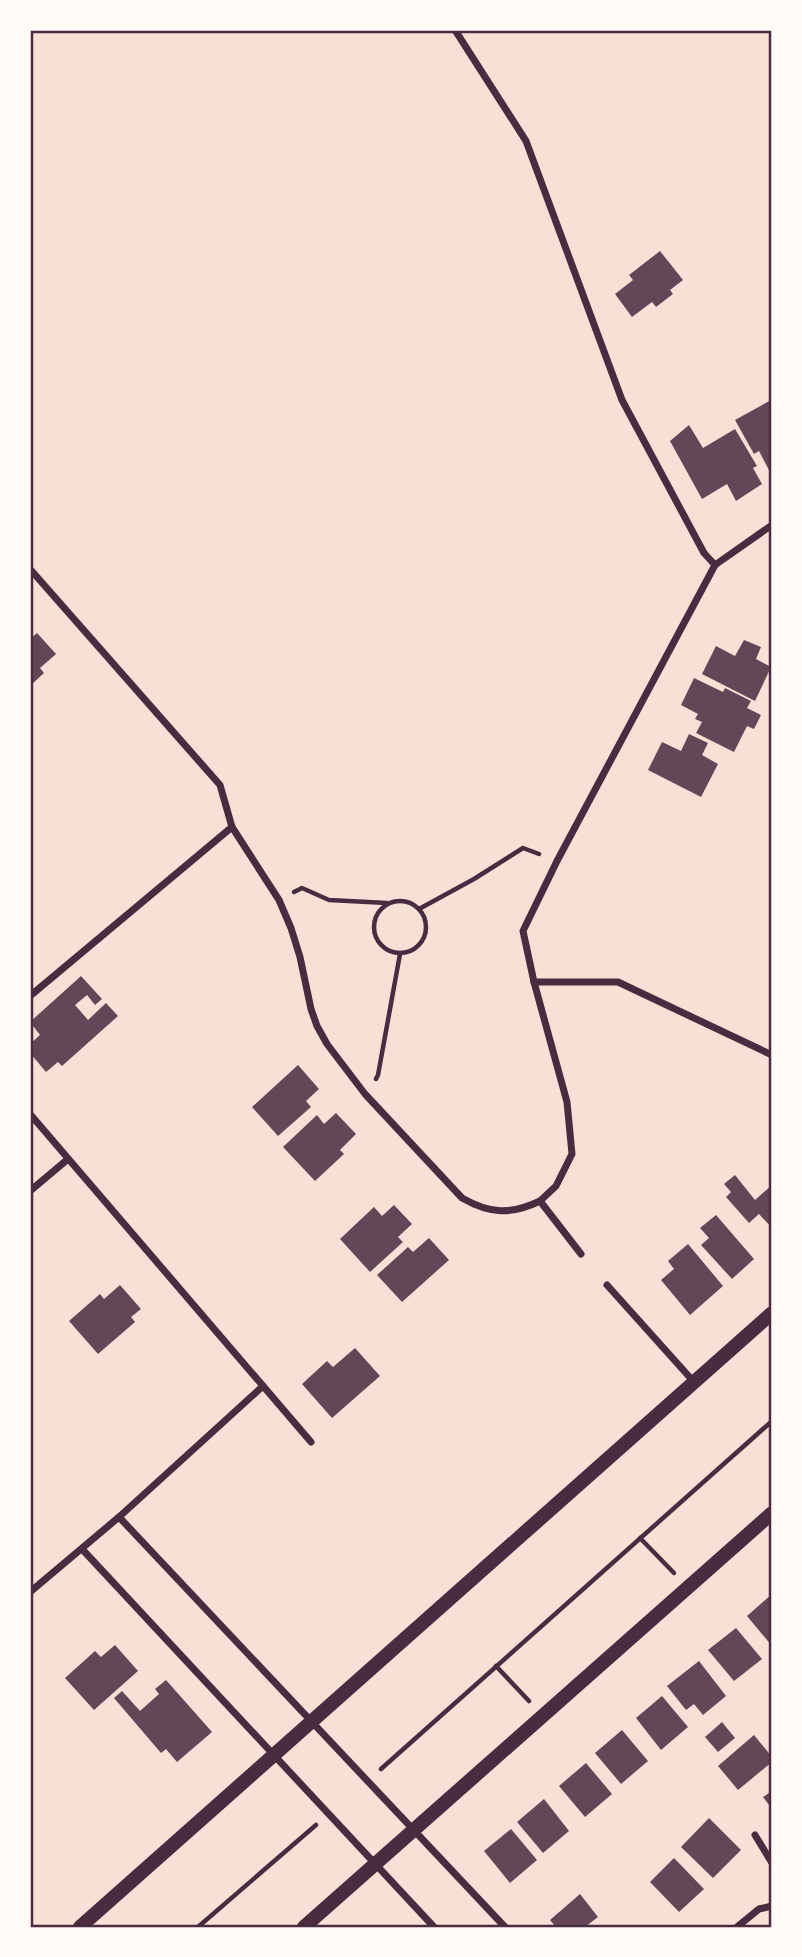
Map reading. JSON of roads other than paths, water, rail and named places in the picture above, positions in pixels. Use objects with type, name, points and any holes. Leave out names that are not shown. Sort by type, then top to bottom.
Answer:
[{"type":"main road","points":[[80,1927],[772,1313]]},
{"type":"main road","points":[[304,1927],[772,1513]]},
{"type":"street","points":[[454,30],[526,141],[622,400],[704,553],[715,565]]},
{"type":"street","points":[[30,569],[220,785],[232,827],[279,900],[300,957],[311,1009],[327,1044],[365,1094],[462,1198],[477,1207],[512,1211],[540,1201],[556,1186],[572,1154],[568,1102],[534,982],[523,931],[557,861],[715,565],[772,525]]},
{"type":"street","points":[[30,996],[232,827]]},
{"type":"street","points":[[534,982],[618,982],[772,1055]]},
{"type":"street","points":[[30,1114],[311,1442]]},
{"type":"street","points":[[30,1191],[68,1159]]},
{"type":"street","points":[[540,1201],[581,1254]]},
{"type":"street","points":[[607,1285],[694,1382]]},
{"type":"street","points":[[30,1592],[119,1517],[263,1386]]},
{"type":"street","points":[[119,1517],[505,1927]]},
{"type":"street","points":[[82,1549],[434,1927]]},
{"type":"street","points":[[755,1835],[772,1863]]},
{"type":"street","points":[[737,1927],[759,1909],[772,1906]]}]
